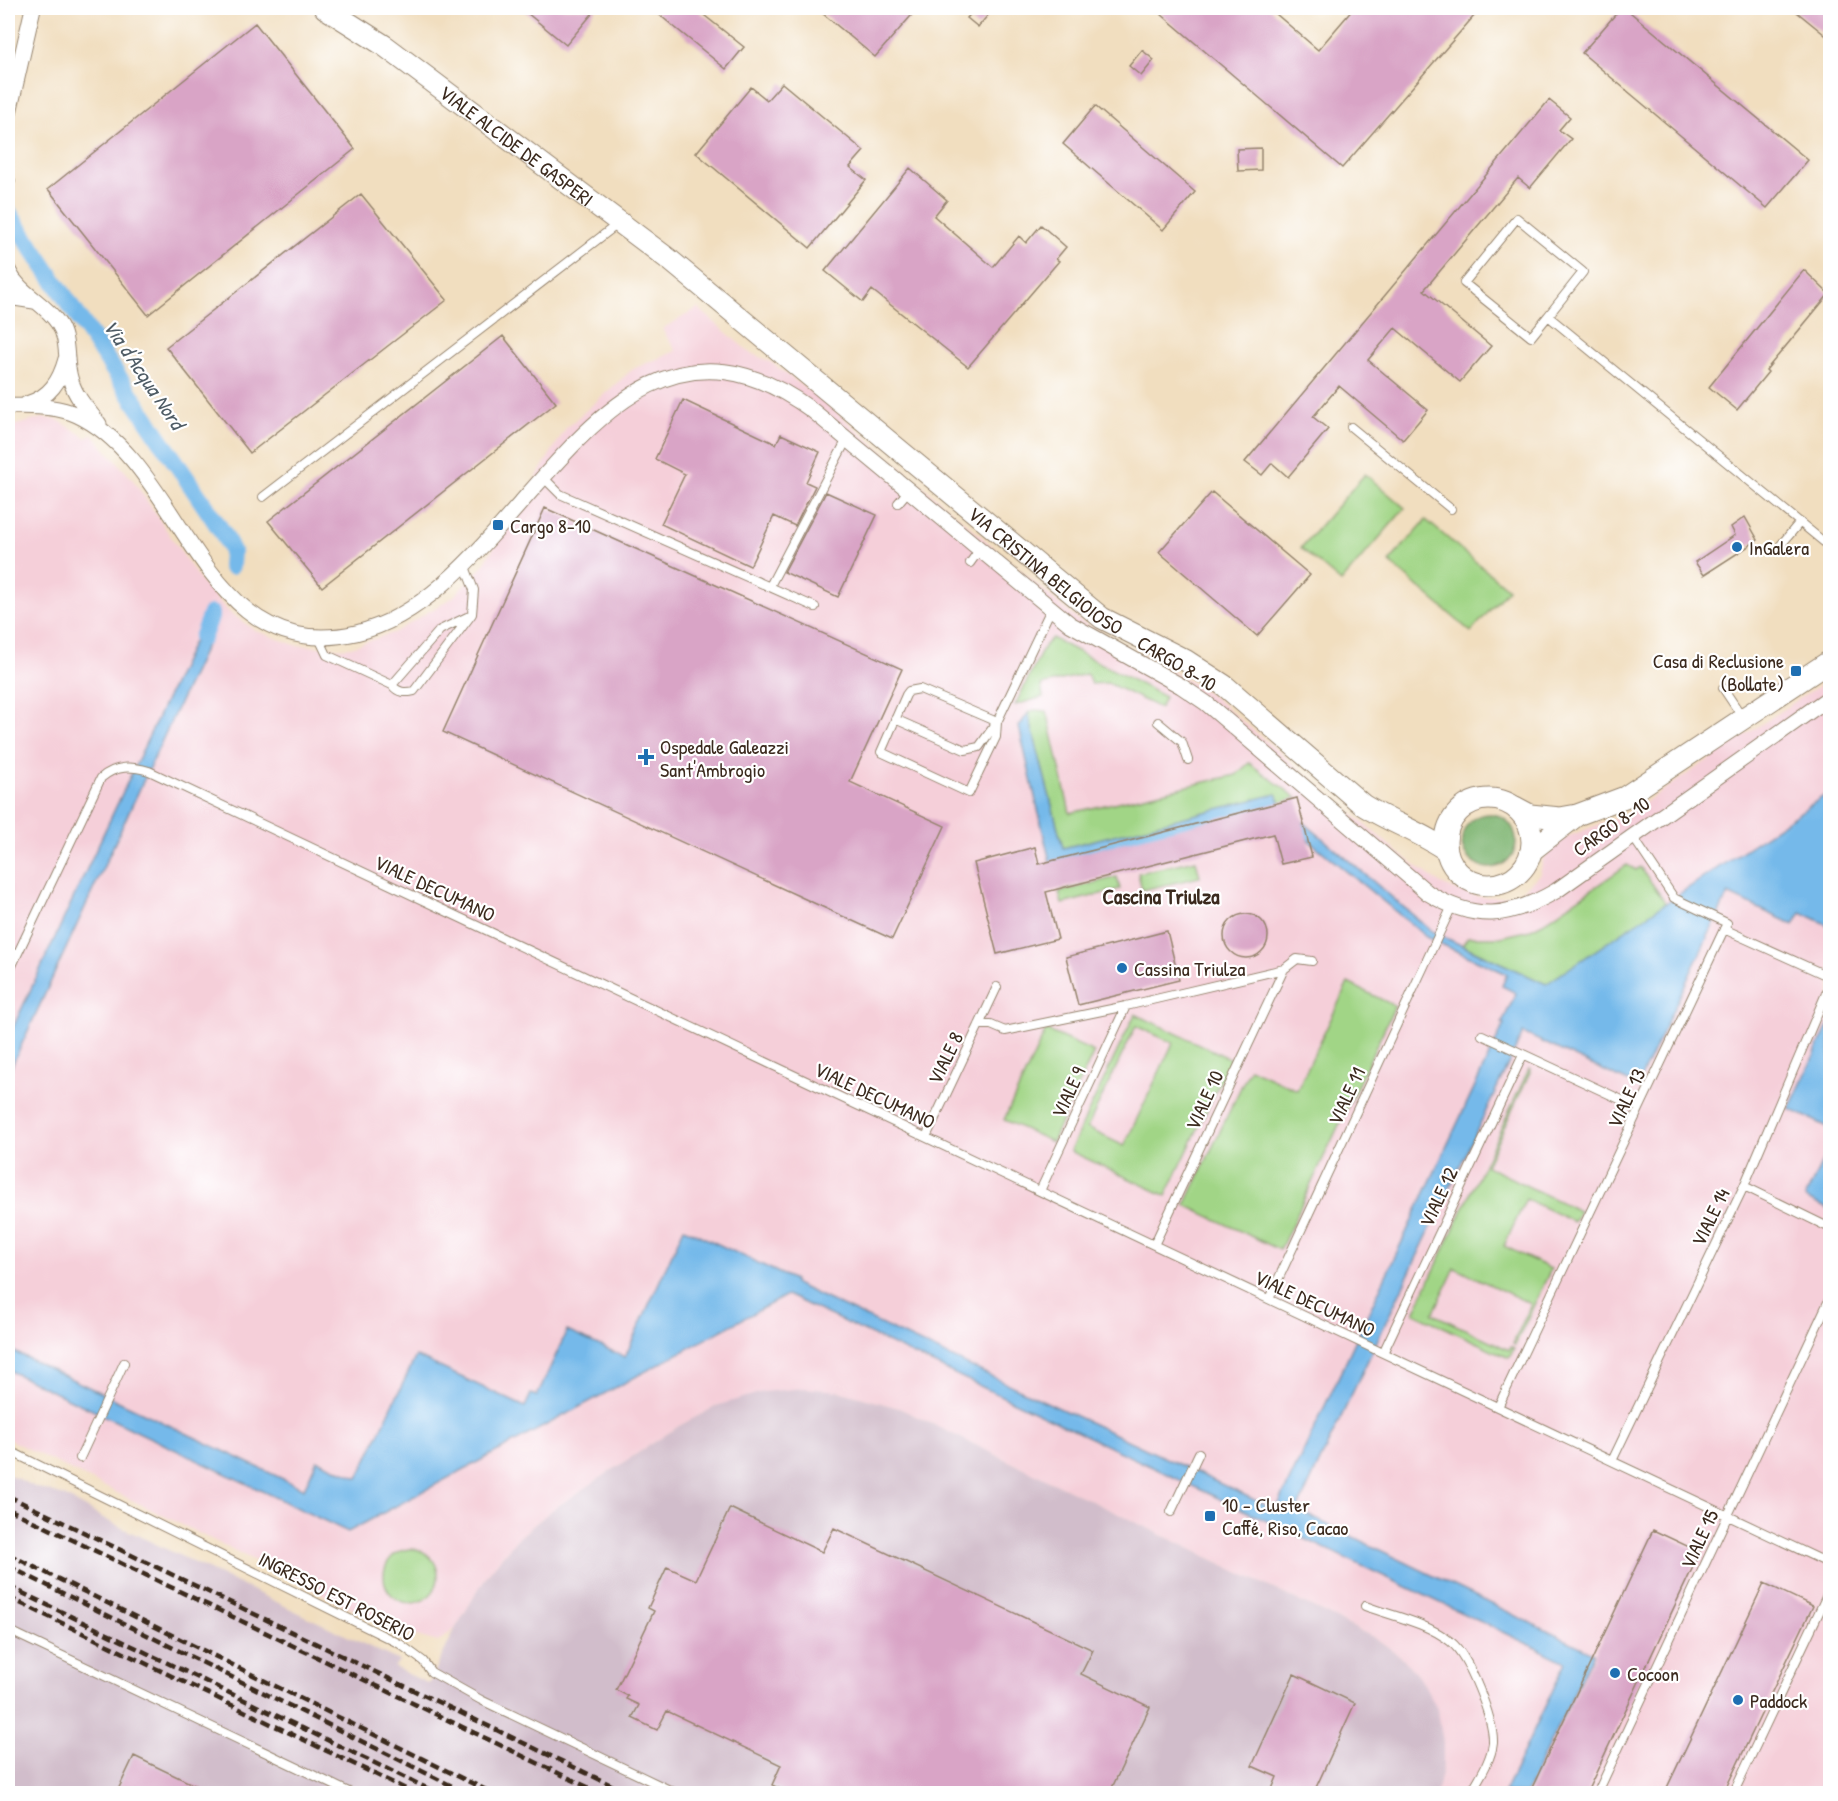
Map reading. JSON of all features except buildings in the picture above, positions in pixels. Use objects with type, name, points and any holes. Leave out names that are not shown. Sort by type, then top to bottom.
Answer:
[{"type":"street","points":[[8,117],[33,8]]},
{"type":"street","name":"VIALE ALCIDE DE GASPERI","points":[[325,8],[385,46],[705,288]]},
{"type":"street","points":[[8,270],[18,286],[49,311],[60,325],[66,341],[66,359],[71,381],[78,396],[106,432]]},
{"type":"street","name":"VIA CRISTINA BELGIOIOSO","points":[[705,288],[1102,618],[1185,660],[1225,686],[1363,805],[1380,816],[1424,835],[1446,850]]},
{"type":"street","points":[[8,297],[34,301]]},
{"type":"street","points":[[12,408],[36,401],[51,390],[61,376],[66,359]]},
{"type":"street","name":"CARGO 8-10","points":[[106,432],[140,468],[195,553],[228,594],[264,621],[285,630],[318,636],[355,633],[380,625],[418,604],[464,564],[543,477],[604,415],[649,384],[673,376],[716,372],[744,375],[796,398],[848,438],[1051,609],[1087,636],[1181,686],[1206,703],[1428,893],[1452,906],[1484,914],[1506,913],[1529,906],[1556,891],[1830,697]]},
{"type":"street","points":[[12,408],[50,407],[66,411],[106,432]]},
{"type":"street","points":[[1515,807],[1530,827],[1532,851],[1526,865],[1516,876],[1503,883],[1488,885],[1474,883],[1461,875],[1452,864],[1446,850],[1449,825],[1466,805],[1491,798],[1515,807],[1530,815],[1546,818],[1577,815],[1625,797],[1830,661]]},
{"type":"street","name":"VIA CRISTINA BELGIOIOSO","points":[[1404,826],[1426,826],[1456,814]]},
{"type":"street","points":[[1532,851],[1577,815]]},
{"type":"lane","points":[[1517,218],[1583,272],[1548,316],[1531,337],[1464,283],[1517,218]]},
{"type":"lane","points":[[263,496],[620,222]]},
{"type":"lane","points":[[1548,316],[1830,546]]},
{"type":"lane","points":[[1351,427],[1452,509]]},
{"type":"lane","points":[[770,586],[848,438]]},
{"type":"lane","points":[[543,477],[560,494],[815,607]]},
{"type":"lane","points":[[898,503],[910,489]]},
{"type":"lane","points":[[1780,546],[1800,522]]},
{"type":"lane","points":[[970,563],[980,549]]},
{"type":"lane","points":[[318,636],[327,655],[392,685],[396,690],[405,693],[414,691],[472,614],[474,590],[464,564]]},
{"type":"lane","points":[[896,719],[965,750],[979,747],[997,722],[1051,609]]},
{"type":"lane","points":[[392,685],[440,630],[472,614]]},
{"type":"lane","points":[[1723,688],[1737,709]]},
{"type":"lane","points":[[920,689],[997,722],[996,737],[969,793],[881,752],[907,693],[920,689]]},
{"type":"lane","points":[[1158,722],[1182,742],[1188,760]]},
{"type":"lane","name":"VIALE DECUMANO","points":[[8,974],[101,778],[114,769],[135,767],[149,771],[1830,1564]]},
{"type":"lane","points":[[1633,837],[1674,898],[1727,923],[1724,929],[1830,977]]},
{"type":"lane","name":"VIALE 11","points":[[1269,1299],[1452,906]]},
{"type":"lane","name":"VIALE 13","points":[[1498,1407],[1724,929]]},
{"type":"lane","points":[[979,1025],[991,1025],[1005,1031],[1126,1006],[1284,969],[1297,959],[1312,961]]},
{"type":"lane","name":"VIALE 10","points":[[1154,1245],[1284,969]]},
{"type":"lane","name":"VIALE 14","points":[[1612,1461],[1744,1186],[1830,984]]},
{"type":"lane","name":"VIALE 8","points":[[926,1137],[997,987]]},
{"type":"lane","name":"VIALE 9","points":[[1040,1191],[1126,1006]]},
{"type":"lane","points":[[1482,1035],[1640,1108]]},
{"type":"lane","name":"VIALE 12","points":[[1383,1353],[1523,1055]]},
{"type":"lane","points":[[1744,1186],[1830,1228]]},
{"type":"lane","name":"VIALE 15","points":[[1597,1794],[1830,1298]]},
{"type":"lane","points":[[80,1458],[124,1363]]},
{"type":"lane","name":"INGRESSO EST ROSERIO","points":[[8,1450],[400,1644],[423,1661],[431,1672],[481,1700],[678,1794]]},
{"type":"lane","points":[[1171,1512],[1199,1453]]},
{"type":"lane","points":[[1733,1794],[1830,1589]]},
{"type":"lane","points":[[1365,1606],[1438,1634],[1452,1642],[1466,1662],[1492,1731],[1489,1759],[1470,1794]]},
{"type":"lane","points":[[8,1630],[353,1794]]},
{"type":"shaded area","points":[[698,308],[750,353],[769,361],[826,403],[1077,619],[1189,681],[1215,698],[1400,854],[1441,884],[1458,891],[1480,897],[1501,897],[1521,892],[1540,874],[1543,859],[1555,845],[1569,836],[1625,814],[1647,801],[1830,678],[1830,1793],[1436,1793],[1443,1765],[1443,1741],[1424,1684],[1403,1658],[1377,1639],[899,1408],[838,1391],[719,1405],[679,1426],[552,1510],[517,1539],[487,1575],[455,1629],[438,1642],[395,1630],[8,1439],[8,427],[43,418],[58,420],[87,438],[92,434],[133,480],[201,582],[230,613],[256,631],[295,645],[351,647],[395,632],[453,597],[482,567],[566,428],[633,369],[676,351],[662,329]]},
{"type":"shaded area","points":[[804,1388],[838,1391],[899,1408],[1377,1639],[1403,1658],[1424,1684],[1437,1709],[1443,1741],[1443,1765],[1436,1794],[8,1793],[8,1474],[35,1487],[64,1496],[112,1523],[399,1661],[394,1667],[429,1684],[455,1629],[487,1575],[517,1539],[552,1510],[679,1426],[719,1405],[763,1392]]},
{"type":"green space","points":[[1365,474],[1405,508],[1341,582],[1301,548]]},
{"type":"green space","points":[[1426,520],[1508,589],[1471,632],[1389,562]]},
{"type":"green space","points":[[1052,638],[1165,697],[1160,708],[1108,683],[1091,684],[1087,674],[1041,685],[1043,697],[1015,705],[1045,645]]},
{"type":"green space","points":[[1034,710],[1047,711],[1070,813],[1236,775],[1249,763],[1297,798],[1281,803],[1276,794],[1063,848],[1028,713]]},
{"type":"green space","points":[[1484,814],[1494,814],[1504,818],[1512,826],[1516,841],[1512,856],[1504,864],[1494,868],[1484,868],[1474,864],[1466,856],[1462,846],[1462,836],[1466,826],[1474,818]]},
{"type":"green space","points":[[1196,860],[1200,877],[1142,890],[1138,873]]},
{"type":"green space","points":[[1627,865],[1636,870],[1640,867],[1666,903],[1546,984],[1462,945],[1468,937],[1500,937],[1527,931],[1543,923]]},
{"type":"green space","points":[[1117,877],[1120,889],[1062,904],[1059,892]]},
{"type":"green space","points":[[1348,983],[1395,1006],[1280,1250],[1185,1205],[1250,1068],[1297,1090]]},
{"type":"green space","points":[[1135,1014],[1231,1059],[1166,1196],[1070,1151]],"holes":[[[1136,1026],[1173,1043],[1124,1146],[1087,1128]]]},
{"type":"green space","points":[[1046,1030],[1094,1052],[1052,1142],[1004,1120]]},
{"type":"green space","points":[[1529,1069],[1531,1070],[1486,1166],[1579,1211],[1574,1222],[1526,1199],[1504,1246],[1551,1269],[1515,1345],[1513,1344],[1531,1304],[1455,1268],[1433,1314],[1509,1350],[1511,1347],[1514,1349],[1509,1358],[1414,1313]]},
{"type":"green space","points":[[406,1549],[416,1549],[426,1553],[434,1561],[438,1576],[434,1591],[426,1599],[416,1603],[406,1603],[396,1599],[388,1591],[384,1581],[384,1571],[388,1561],[396,1553]]},
{"type":"water","points":[[202,638],[208,641],[8,1074],[8,1038],[193,642],[199,644]]},
{"type":"water","points":[[1028,713],[1063,848],[1276,794],[1281,803],[1433,932],[1546,984],[1830,792],[1830,926],[1801,912],[1794,925],[1728,894],[1637,1086],[1523,1033],[1297,1510],[1593,1653],[1526,1793],[1504,1793],[1566,1662],[787,1295],[348,1532],[8,1370],[8,1349],[304,1489],[317,1460],[358,1478],[416,1356],[525,1407],[531,1394],[537,1396],[567,1331],[625,1357],[684,1228],[794,1280],[793,1283],[1276,1510],[1504,1024],[1502,1023],[1516,993],[1502,986],[1507,974],[1428,938],[1268,807],[1050,862],[1019,727]]},
{"type":"water","points":[[1830,1022],[1830,1128],[1789,1109]]},
{"type":"water","points":[[1830,1145],[1830,1210],[1805,1198]]},
{"type":"waterway","name":"Via d'Acqua Nord","points":[[8,212],[223,533],[232,551],[231,566]]},
{"type":"waterway","name":"Via d'Acqua Nord","points":[[202,638],[211,614]]},
{"type":"railway","points":[[8,1496],[630,1794]]},
{"type":"railway","points":[[8,1509],[602,1794]]},
{"type":"railway","points":[[8,1554],[494,1794]]},
{"type":"railway","points":[[8,1566],[468,1794]]},
{"type":"railway","points":[[8,1586],[439,1794]]},
{"type":"railway","points":[[8,1597],[416,1794]]},
{"type":"place","name":"Cargo 8-10","points":[[498,525]]},
{"type":"place","name":"InGalera","points":[[1737,547]]},
{"type":"place","name":"Casa di Reclusione (Bollate)","points":[[1796,671]]},
{"type":"place","name":"Ospedale Galeazzi Sant'Ambrogio","points":[[646,757]]},
{"type":"place","name":"Cassina Triulza","points":[[1122,968]]},
{"type":"place","name":"10 - Cluster Caffé, Riso, Cacao","points":[[1210,1516]]},
{"type":"place","name":"Cocoon","points":[[1615,1673]]},
{"type":"place","name":"Paddock","points":[[1738,1700]]},
{"type":"district","name":"Cascina Triulza","points":[[1161,896]]}]
